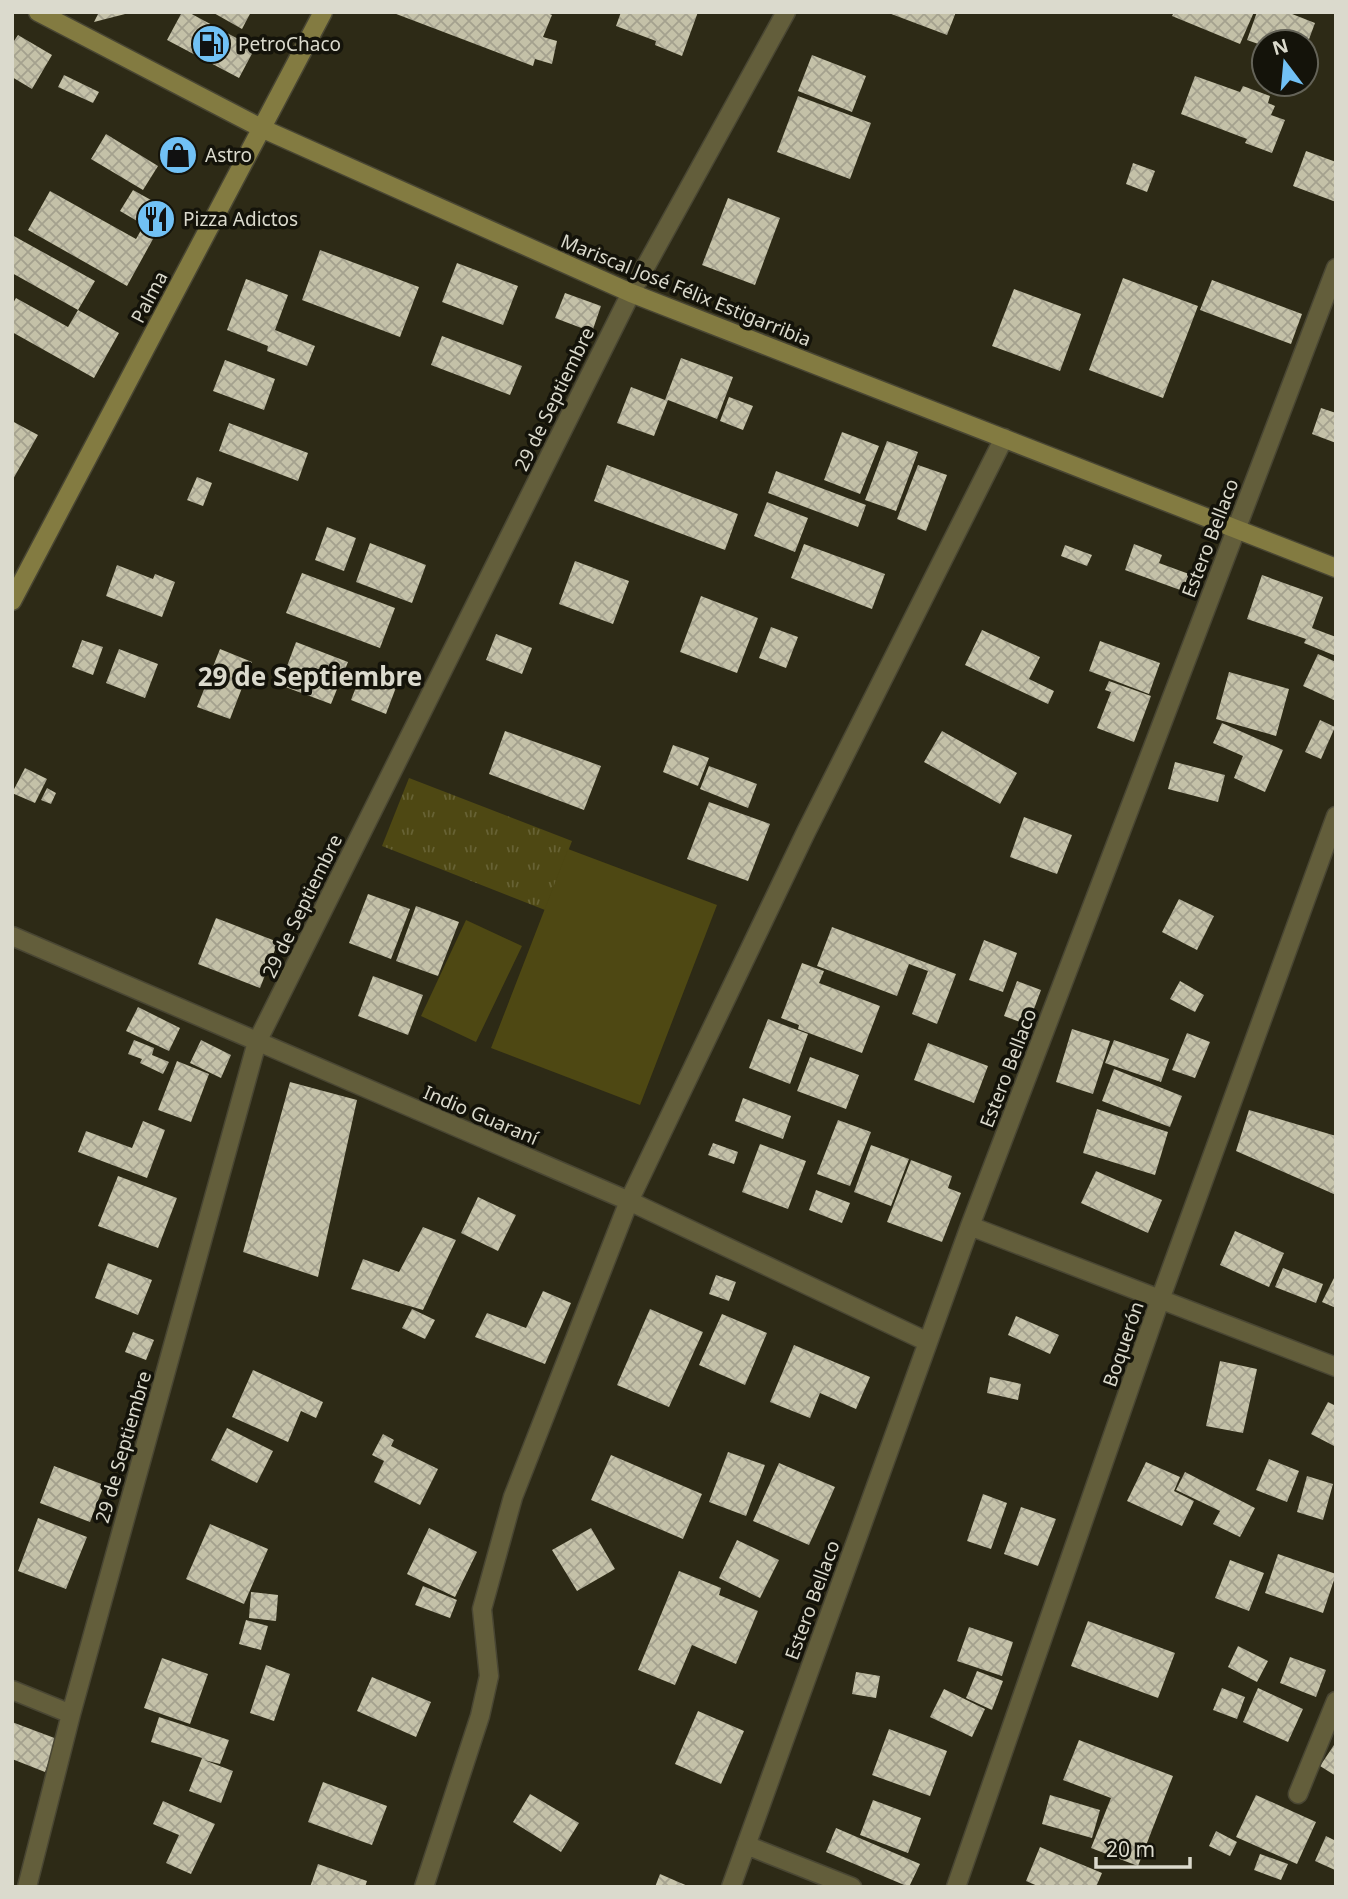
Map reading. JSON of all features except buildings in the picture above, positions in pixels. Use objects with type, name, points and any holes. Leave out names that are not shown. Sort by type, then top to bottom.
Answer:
[{"type":"street","name":"Mariscal José Félix Estigarribia","points":[[38,12],[261,128],[631,293],[1336,568]]},
{"type":"street","name":"Palma","points":[[12,601],[323,12]]},
{"type":"street","name":"29 de Septiembre","points":[[27,1887],[71,1714],[257,1042],[631,293],[786,12]]},
{"type":"street","name":"Estero Bellaco","points":[[731,1887],[970,1226],[1336,268]]},
{"type":"street","points":[[424,1887],[483,1703],[489,1676],[482,1609],[513,1497],[629,1201],[807,832],[1004,438]]},
{"type":"street","name":"Boquerón","points":[[956,1887],[1161,1297],[1336,816]]},
{"type":"street","name":"Indio Guaraní","points":[[12,936],[629,1201],[928,1342]]},
{"type":"street","points":[[970,1226],[1161,1297],[1336,1367]]},
{"type":"street","points":[[12,1690],[71,1714]]},
{"type":"street","points":[[1298,1794],[1336,1701]]},
{"type":"street","points":[[746,1845],[852,1887]]},
{"type":"green space","points":[[409,778],[572,841],[545,910],[382,846]]},
{"type":"green space","points":[[568,849],[717,905],[640,1105],[491,1048]]},
{"type":"green space","points":[[466,920],[522,946],[476,1042],[421,1016]]},
{"type":"place","name":"PetroChaco","points":[[211,44]]},
{"type":"place","name":"Astro","points":[[178,155]]},
{"type":"place","name":"Pizza Adictos","points":[[156,219]]},
{"type":"district","name":"29 de Septiembre","points":[[310,676]]}]
